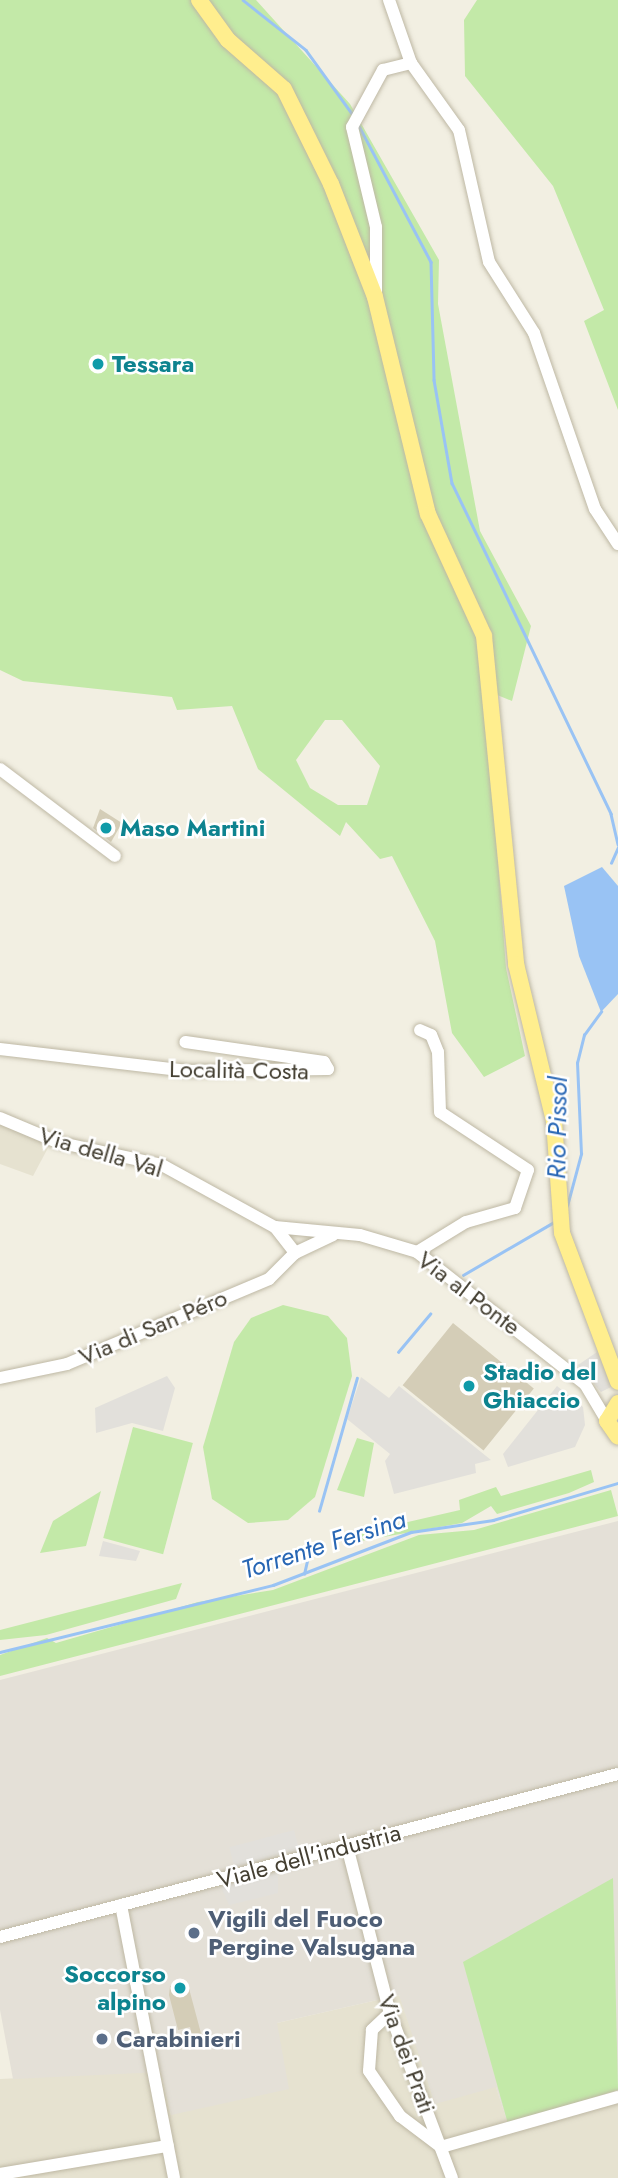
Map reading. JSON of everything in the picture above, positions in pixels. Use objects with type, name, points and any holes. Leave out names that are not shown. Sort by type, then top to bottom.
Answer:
[{"type":"main road","points":[[199,0],[228,40],[284,89],[375,297],[428,514],[484,636],[516,964],[554,1121],[562,1233],[617,1377]]},
{"type":"main road","points":[[611,1403],[607,1421],[618,1437]]},
{"type":"street","points":[[390,0],[411,63],[459,130],[476,219],[489,262],[534,333],[595,509],[618,544]]},
{"type":"street","points":[[375,297],[376,227],[353,125],[383,70],[411,63]]},
{"type":"street","points":[[0,769],[114,856]]},
{"type":"street","points":[[417,1252],[466,1222],[515,1208],[528,1170],[440,1112],[439,1052],[431,1035],[420,1030]]},
{"type":"street","name":"Località Costa","points":[[0,1049],[186,1071],[328,1069],[324,1062],[185,1042]]},
{"type":"street","name":"Via della Val","points":[[0,1118],[57,1142],[162,1165],[275,1227]]},
{"type":"street","points":[[275,1227],[299,1251]]},
{"type":"street","name":"Via al Ponte","points":[[275,1227],[300,1233],[393,1241],[417,1252],[611,1403]]},
{"type":"street","points":[[299,1251],[300,1233]]},
{"type":"street","name":"Via di San Péro","points":[[0,1378],[67,1364],[269,1279],[299,1251],[333,1235]]},
{"type":"street","name":"Viale dell'industria","points":[[0,1937],[618,1774]]},
{"type":"street","name":"Via dei Prati","points":[[347,1846],[390,2013],[452,2178]]},
{"type":"street","points":[[121,1905],[174,2178]]},
{"type":"street","points":[[390,2013],[372,2030],[369,2071],[400,2116],[441,2147],[618,2097]]},
{"type":"street","points":[[0,2174],[168,2146]]},
{"type":"shaded area","points":[[0,1123],[49,1146],[33,1176],[0,1164]]},
{"type":"shaded area","points":[[597,1352],[613,1386],[601,1392],[578,1365]]},
{"type":"shaded area","points":[[167,1376],[175,1388],[163,1431],[132,1423],[96,1433],[95,1408]]},
{"type":"shaded area","points":[[361,1377],[389,1398],[399,1386],[491,1460],[475,1464],[476,1473],[394,1494],[385,1461],[390,1454],[347,1419]]},
{"type":"shaded area","points":[[557,1386],[583,1407],[585,1425],[575,1447],[508,1467],[503,1454]]},
{"type":"shaded area","points":[[618,1521],[618,2090],[508,2124],[496,2087],[435,2104],[399,1995],[277,2023],[289,2089],[171,2115],[161,2072],[13,2079],[0,2010],[0,1680]]},
{"type":"shaded area","points":[[103,1541],[140,1551],[136,1561],[99,1556]]},
{"type":"shaded area","points":[[294,1830],[299,1849],[234,1867],[229,1847]]},
{"type":"shaded area","points":[[278,1872],[278,1893],[229,1905],[221,1887]]},
{"type":"shaded area","points":[[399,1995],[496,2087],[508,2123],[618,2090],[618,2178],[0,2178],[0,2079],[161,2071],[171,2115],[277,2023]]},
{"type":"green space","points":[[0,0],[256,0],[350,104],[439,260],[438,304],[480,531],[531,626],[512,701],[485,690],[506,968],[525,1056],[484,1077],[452,1033],[435,941],[392,856],[380,859],[346,822],[340,836],[258,769],[232,706],[177,710],[172,697],[23,681],[0,670]],"holes":[[[325,720],[342,720],[380,766],[367,805],[338,805],[310,788],[296,760]]]},
{"type":"green space","points":[[477,0],[618,0],[618,410],[584,321],[604,310],[553,186],[465,76],[464,20]]},
{"type":"green space","points":[[283,1305],[328,1316],[347,1338],[352,1376],[315,1497],[288,1520],[248,1523],[212,1499],[203,1447],[234,1342],[251,1318]]},
{"type":"green space","points":[[133,1427],[193,1443],[163,1554],[103,1538]]},
{"type":"green space","points":[[357,1438],[374,1443],[364,1497],[337,1490]]},
{"type":"green space","points":[[591,1470],[594,1482],[569,1493],[497,1514],[491,1506],[462,1523],[361,1541],[360,1533],[460,1510],[459,1500],[496,1487],[501,1496]]},
{"type":"green space","points":[[611,1490],[618,1516],[0,1676],[0,1655],[47,1638],[56,1643],[198,1602],[273,1590],[419,1535],[474,1530]]},
{"type":"green space","points":[[101,1491],[86,1546],[40,1553],[53,1521]]},
{"type":"green space","points":[[182,1583],[176,1599],[46,1635],[0,1640],[0,1630]]},
{"type":"green space","points":[[613,1878],[618,2090],[508,2124],[463,1962]]},
{"type":"water","points":[[602,867],[618,886],[618,994],[601,1012],[579,956],[564,886]]},
{"type":"building","name":"Maso Martini","points":[[100,809],[122,823],[111,842],[93,828]]},
{"type":"building","name":"Stadio del Ghiaccio","points":[[453,1323],[534,1388],[483,1451],[403,1385]]},
{"type":"building","points":[[187,1981],[202,2037],[193,2039],[190,2027],[178,2030],[169,1995],[170,1986]]},
{"type":"waterway","points":[[243,0],[306,50],[353,115]]},
{"type":"waterway","points":[[358,124],[431,262],[434,380],[452,483],[611,814],[618,844]]},
{"type":"waterway","points":[[611,863],[618,847]]},
{"type":"waterway","name":"Rio Pissol","points":[[567,1206],[581,1154],[577,1063],[584,1035],[601,1012]]},
{"type":"waterway","name":"Rio Pissol","points":[[463,1275],[554,1222]]},
{"type":"waterway","name":"Rio Pissol","points":[[398,1352],[430,1314]]},
{"type":"waterway","name":"Rio Pissol","points":[[319,1511],[357,1378]]},
{"type":"waterway","name":"Torrente Fersina","points":[[0,1652],[273,1585],[411,1532],[493,1520],[618,1483]]},
{"type":"waterway","name":"Rio Pissol","points":[[304,1574],[310,1548]]},
{"type":"place","name":"Tessara","points":[[98,364]]},
{"type":"place","name":"Maso Martini","points":[[106,828]]},
{"type":"place","name":"Stadio del Ghiaccio","points":[[469,1386]]},
{"type":"place","name":"Vigili del Fuoco Pergine Valsugana","points":[[194,1933]]},
{"type":"place","name":"Soccorso alpino","points":[[180,1988]]},
{"type":"place","name":"Carabinieri","points":[[102,2039]]}]
